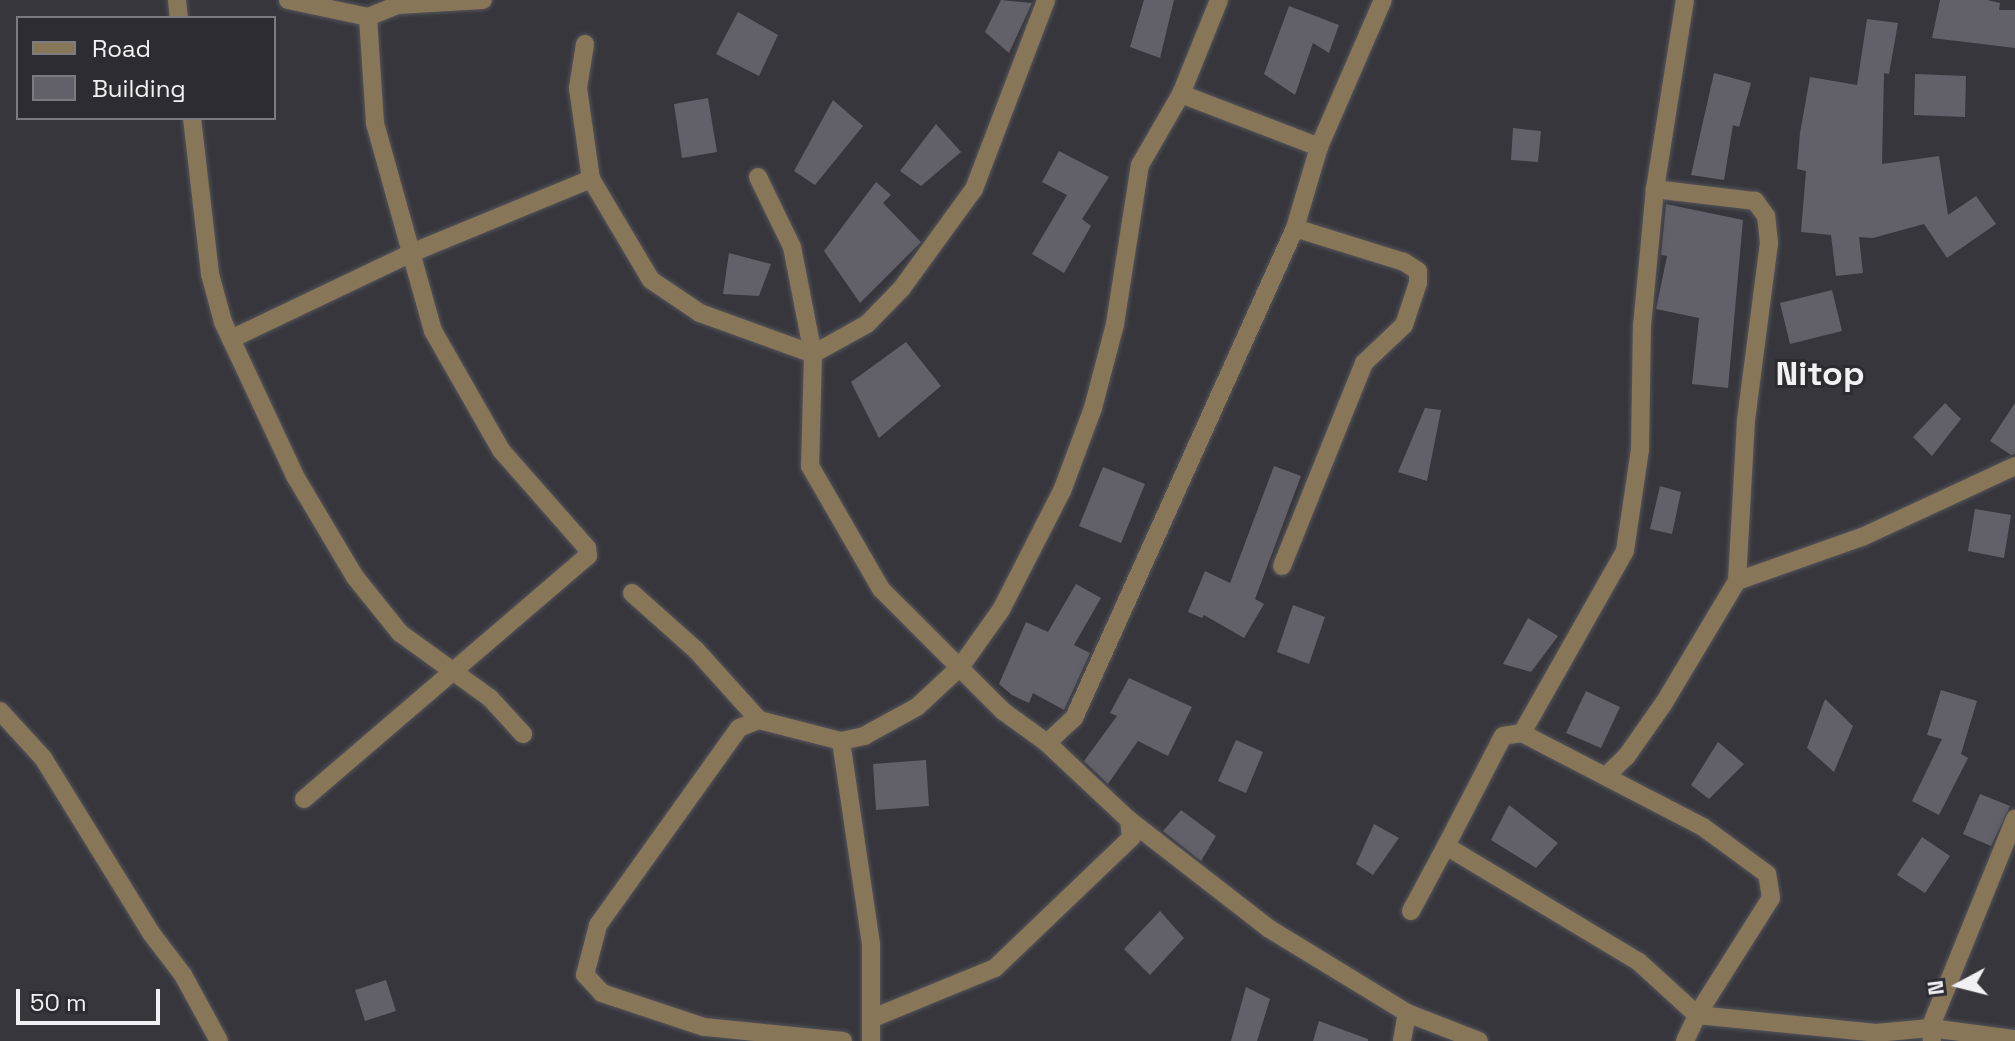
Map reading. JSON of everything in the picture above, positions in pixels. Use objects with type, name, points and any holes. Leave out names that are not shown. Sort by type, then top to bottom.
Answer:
[{"type":"street","points":[[288,0],[368,17],[398,5],[483,0]]},
{"type":"street","points":[[585,44],[578,88],[591,179],[651,280],[711,318],[813,354],[867,324],[902,288],[974,189],[1046,0]]},
{"type":"street","points":[[632,593],[696,650],[759,720],[841,741],[864,736],[917,707],[961,666],[1001,610],[1062,491],[1115,324],[1140,165],[1181,94],[1219,0]]},
{"type":"street","points":[[1047,743],[1074,718],[1295,228],[1319,147],[1383,0]]},
{"type":"street","points":[[1522,733],[1625,551],[1640,450],[1642,326],[1655,189],[1685,0]]},
{"type":"street","points":[[304,799],[453,669],[584,563],[587,548],[501,450],[433,331],[409,254],[375,123],[368,17]]},
{"type":"street","points":[[1181,94],[1319,147]]},
{"type":"street","points":[[192,120],[210,274],[231,339],[295,476],[355,577],[400,633],[490,698],[523,734]]},
{"type":"street","points":[[758,177],[792,247],[813,354],[810,466],[881,589],[1003,711],[1047,743],[1129,820],[1268,928],[1407,1013],[1479,1041]]},
{"type":"street","points":[[231,339],[409,254],[591,179]]},
{"type":"street","points":[[1606,776],[1626,757],[1664,703],[1737,581],[1746,420],[1769,243],[1766,216],[1755,201],[1740,196],[1655,189]]},
{"type":"street","points":[[1282,566],[1364,363],[1404,325],[1418,283],[1418,271],[1404,262],[1295,228]]},
{"type":"street","points":[[1737,581],[1862,537],[2015,466]]},
{"type":"street","points":[[0,711],[43,758],[151,933],[183,975],[219,1041]]},
{"type":"street","points":[[759,720],[739,728],[726,742],[598,925],[585,975],[602,993],[704,1027],[843,1041]]},
{"type":"street","points":[[1411,911],[1503,736],[1522,733],[1703,827],[1767,874],[1771,882],[1771,898],[1697,1015],[1685,1041]]},
{"type":"street","points":[[841,741],[871,944],[871,1041]]},
{"type":"street","points":[[1931,1035],[2015,819]]},
{"type":"street","points":[[873,1018],[995,968],[1115,858],[1131,838],[1129,820]]},
{"type":"street","points":[[1446,846],[1639,962],[1697,1015],[1876,1033],[2015,1039]]},
{"type":"street","points":[[1402,1041],[1407,1013]]},
{"type":"building","points":[[1001,0],[1032,3],[1009,53],[985,32]]},
{"type":"building","points":[[1144,0],[1174,0],[1160,58],[1130,47]]},
{"type":"building","points":[[1940,0],[1987,0],[2000,3],[1999,10],[2015,10],[2015,48],[1932,38]]},
{"type":"building","points":[[1289,6],[1339,25],[1329,53],[1313,43],[1295,95],[1264,74]]},
{"type":"building","points":[[738,12],[778,35],[759,76],[716,54]]},
{"type":"building","points":[[1867,19],[1898,23],[1889,74],[1884,73],[1882,164],[1939,156],[1948,215],[1976,196],[1996,224],[1947,258],[1924,224],[1873,238],[1859,237],[1863,273],[1836,276],[1831,235],[1801,232],[1806,171],[1797,169],[1800,133],[1810,77],[1857,85]]},
{"type":"building","points":[[1714,73],[1751,83],[1739,127],[1733,125],[1724,180],[1691,175]]},
{"type":"building","points":[[1915,74],[1966,76],[1965,117],[1914,115]]},
{"type":"building","points":[[708,98],[717,152],[682,158],[674,104]]},
{"type":"building","points":[[833,100],[863,126],[815,185],[794,171]]},
{"type":"building","points":[[936,124],[961,152],[921,186],[900,171]]},
{"type":"building","points":[[1513,128],[1541,131],[1538,162],[1511,160]]},
{"type":"building","points":[[1059,151],[1109,177],[1082,219],[1091,226],[1064,273],[1032,254],[1067,195],[1042,182]]},
{"type":"building","points":[[876,182],[891,195],[883,203],[921,242],[860,303],[824,251]]},
{"type":"building","points":[[1666,204],[1743,220],[1728,388],[1692,384],[1699,318],[1656,309],[1667,256],[1661,255]]},
{"type":"building","points":[[729,253],[771,264],[759,296],[723,294]]},
{"type":"building","points":[[1832,290],[1842,331],[1790,344],[1780,303]]},
{"type":"building","points":[[906,342],[941,386],[879,438],[851,382]]},
{"type":"building","points":[[1945,403],[1961,419],[1932,456],[1913,437]]},
{"type":"building","points":[[2015,403],[2015,454],[2011,455],[1990,441]]},
{"type":"building","points":[[1425,408],[1441,410],[1427,481],[1398,472]]},
{"type":"building","points":[[1274,466],[1301,476],[1255,599],[1264,604],[1244,638],[1204,615],[1202,618],[1188,612],[1205,571],[1230,583]]},
{"type":"building","points":[[1103,467],[1145,484],[1121,543],[1079,526]]},
{"type":"building","points":[[1660,486],[1681,492],[1672,534],[1650,529]]},
{"type":"building","points":[[1975,509],[2011,515],[2004,558],[1968,551]]},
{"type":"building","points":[[1076,584],[1101,598],[1074,645],[1090,653],[1064,710],[1033,693],[1029,703],[1012,695],[999,684],[1026,622],[1048,632]]},
{"type":"building","points":[[1293,605],[1325,617],[1309,664],[1277,652]]},
{"type":"building","points":[[1528,618],[1558,636],[1531,672],[1503,664]]},
{"type":"building","points":[[1129,678],[1192,707],[1168,756],[1138,741],[1108,784],[1084,761],[1117,716],[1110,713]]},
{"type":"building","points":[[1941,690],[1977,701],[1961,754],[1968,758],[1939,815],[1912,801],[1942,739],[1927,735]]},
{"type":"building","points":[[1586,691],[1620,707],[1601,748],[1566,733]]},
{"type":"building","points":[[1825,699],[1853,726],[1834,772],[1807,748]]},
{"type":"building","points":[[1236,740],[1263,752],[1246,793],[1218,781]]},
{"type":"building","points":[[1718,742],[1744,764],[1709,799],[1691,785]]},
{"type":"building","points":[[926,760],[929,806],[876,810],[873,764]]},
{"type":"building","points":[[1980,794],[2010,806],[1991,846],[1963,834]]},
{"type":"building","points":[[1509,805],[1558,843],[1536,868],[1491,840]]},
{"type":"building","points":[[1181,810],[1216,836],[1201,861],[1163,831]]},
{"type":"building","points":[[1374,824],[1399,838],[1373,875],[1356,864]]},
{"type":"building","points":[[1922,837],[1950,856],[1925,893],[1897,875]]},
{"type":"building","points":[[1160,911],[1184,938],[1150,975],[1124,949]]},
{"type":"building","points":[[386,980],[396,1011],[365,1021],[355,990]]},
{"type":"building","points":[[1246,987],[1270,999],[1257,1041],[1231,1041]]},
{"type":"building","points":[[1319,1021],[1368,1039],[1368,1041],[1313,1041]]},
{"type":"district","name":"Nitop","points":[[1820,374]]}]
